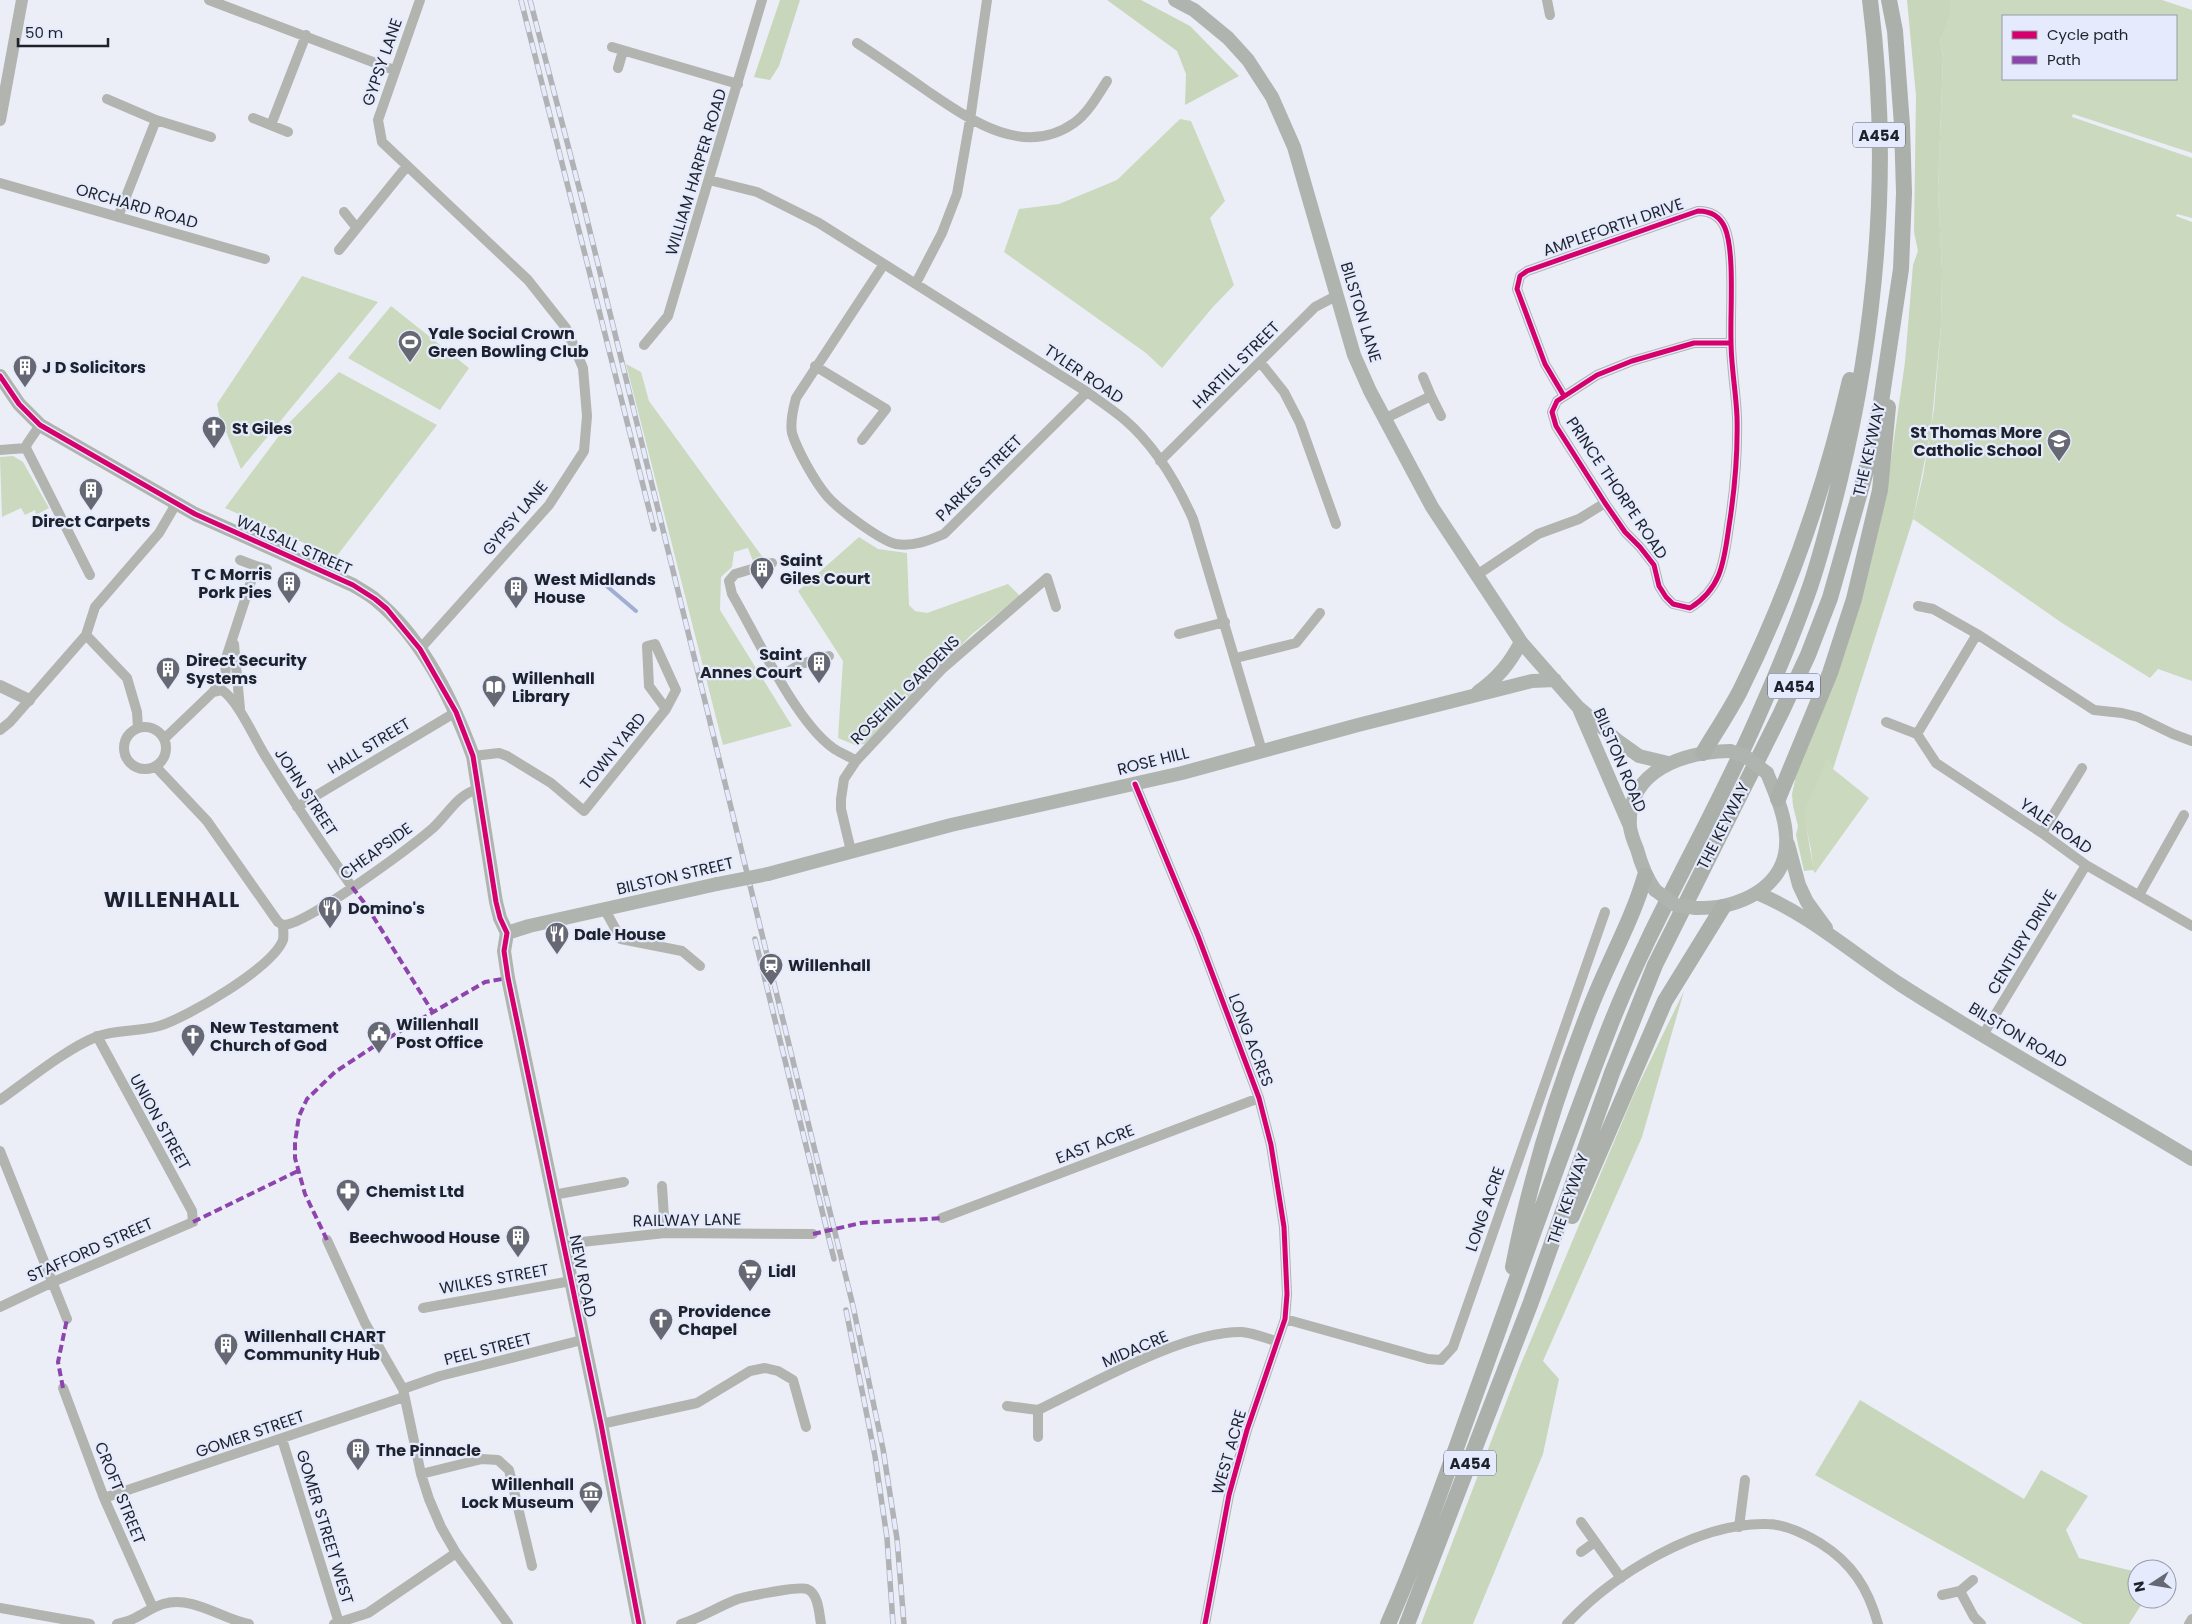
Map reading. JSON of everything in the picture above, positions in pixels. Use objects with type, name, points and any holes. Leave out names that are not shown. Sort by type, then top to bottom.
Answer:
[{"type":"highway","name":"THE KEYWAY","points":[[1388,1624],[1453,1456],[1610,1027],[1640,954],[1753,728],[1790,642],[1827,532],[1850,435],[1872,315],[1876,271],[1879,217],[1879,108],[1876,43],[1870,0]]},
{"type":"highway","name":"THE KEYWAY","points":[[1407,1624],[1531,1302],[1612,1074],[1655,965],[1781,713],[1808,655],[1830,598],[1866,471],[1881,402],[1898,293],[1904,193],[1902,125],[1895,31],[1889,0]]},
{"type":"highway","points":[[1895,31],[1897,0]]},
{"type":"highway","points":[[1703,753],[1739,693],[1772,622],[1815,509],[1845,403],[1876,271]]},
{"type":"highway","points":[[1778,799],[1830,673],[1854,599],[1880,490],[1898,293]]},
{"type":"highway","points":[[1505,1311],[1522,1222],[1554,1110],[1591,1006],[1627,927],[1646,876]]},
{"type":"highway","points":[[1531,1302],[1576,1209],[1665,1001],[1723,906]]},
{"type":"main road","name":"BILSTON LANE","points":[[1175,0],[1194,10],[1228,38],[1248,60],[1272,97],[1294,147],[1354,355],[1384,419],[1432,507],[1521,642]]},
{"type":"main road","name":"WALSALL STREET","points":[[0,376],[19,404],[40,425],[176,504],[353,585],[375,598],[387,609],[420,649],[456,712],[473,756],[496,902],[507,933]]},
{"type":"main road","name":"BILSTON ROAD","points":[[1521,642],[1578,707],[1618,741],[1639,756],[1668,763]]},
{"type":"main road","name":"ROSE HILL","points":[[1463,700],[1497,678],[1510,663],[1521,642]]},
{"type":"main road","name":"ROSE HILL","points":[[851,851],[984,817],[1135,784],[1532,681],[1554,680]]},
{"type":"main road","name":"BILSTON ROAD","points":[[1578,707],[1606,766],[1630,827]]},
{"type":"main road","points":[[1730,751],[1744,756],[1766,773],[1778,799],[1786,836],[1785,854],[1774,881],[1757,893],[1723,906],[1696,908],[1675,905],[1656,890],[1646,876],[1630,827],[1633,798],[1643,782],[1668,763],[1703,753],[1730,751]]},
{"type":"main road","name":"BILSTON ROAD","points":[[1786,836],[1792,862],[1803,894],[1830,934]]},
{"type":"main road","name":"BILSTON STREET","points":[[507,933],[529,926],[768,874],[851,851]]},
{"type":"main road","name":"BILSTON ROAD","points":[[1757,893],[1780,902],[1830,934],[1900,984],[2192,1158]]},
{"type":"main road","name":"NEW ROAD","points":[[507,933],[504,951],[508,978],[601,1424],[639,1624]]},
{"type":"street","points":[[0,120],[22,0]]},
{"type":"street","points":[[209,0],[306,35],[394,70]]},
{"type":"street","name":"GYPSY LANE","points":[[420,0],[378,120],[382,142],[528,280],[566,328],[583,368],[587,416],[584,451],[549,505],[420,649]]},
{"type":"street","name":"WILLIAM HARPER ROAD","points":[[644,345],[668,316],[762,0]]},
{"type":"street","points":[[916,283],[942,234],[953,208],[963,167],[987,0]]},
{"type":"street","points":[[1547,0],[1550,15]]},
{"type":"street","points":[[271,125],[306,35]]},
{"type":"street","points":[[857,43],[970,120],[1000,133],[1026,137],[1048,135],[1065,129],[1076,122],[1084,115],[1107,81]]},
{"type":"street","points":[[612,47],[738,84]]},
{"type":"street","points":[[618,68],[623,51]]},
{"type":"street","points":[[107,99],[156,120],[211,137]]},
{"type":"street","points":[[253,118],[288,132]]},
{"type":"street","points":[[118,217],[156,120]]},
{"type":"street","points":[[339,250],[407,166]]},
{"type":"street","name":"TYLER ROAD","points":[[709,180],[757,192],[789,207],[916,283],[1087,392],[1125,420],[1160,461],[1178,487],[1193,519],[1236,658],[1262,751]]},
{"type":"street","name":"ORCHARD ROAD","points":[[0,183],[266,258]]},
{"type":"street","name":"AMPLEFORTH DRIVE","points":[[1564,396],[1542,356],[1517,289],[1520,276],[1527,271],[1698,211],[1714,215],[1725,227],[1729,247],[1730,343]]},
{"type":"street","points":[[344,212],[356,227]]},
{"type":"street","name":"PARKES STREET","points":[[884,264],[815,366],[796,398],[792,415],[792,432],[815,480],[828,498],[873,533],[896,544],[925,542],[944,534],[1087,392]]},
{"type":"street","name":"HARTILL STREET","points":[[1160,461],[1315,307],[1336,296]]},
{"type":"street","name":"PRINCE THORPE ROAD","points":[[1730,343],[1737,416],[1737,473],[1723,566],[1713,588],[1703,600],[1690,608],[1674,604],[1666,597],[1659,586],[1654,566],[1640,547],[1625,532],[1552,417],[1553,406],[1564,396],[1597,375],[1632,361],[1694,344],[1730,343]]},
{"type":"street","points":[[1260,362],[1284,392],[1300,423],[1336,524]]},
{"type":"street","points":[[815,366],[886,409],[862,440]]},
{"type":"street","points":[[1423,377],[1441,416]]},
{"type":"street","points":[[1384,419],[1431,396]]},
{"type":"street","points":[[40,425],[26,448],[90,575]]},
{"type":"street","points":[[0,450],[26,448]]},
{"type":"street","points":[[1476,575],[1538,534],[1578,519],[1605,502]]},
{"type":"street","points":[[0,730],[30,700],[86,634],[95,607],[159,533],[176,504]]},
{"type":"street","points":[[240,560],[267,569]]},
{"type":"street","points":[[772,562],[745,568],[735,574],[729,581],[732,594],[778,677],[808,723],[832,747],[856,761]]},
{"type":"street","points":[[164,739],[213,692],[225,676],[227,655],[256,566]]},
{"type":"street","name":"ROSEHILL GARDENS","points":[[851,851],[841,809],[841,799],[844,779],[856,761],[941,670],[1047,578],[1056,607]]},
{"type":"street","points":[[1918,606],[1933,610],[1976,634],[2094,710],[2138,717],[2192,741]]},
{"type":"street","points":[[1236,658],[1296,643],[1320,613]]},
{"type":"street","points":[[1179,634],[1224,622]]},
{"type":"street","points":[[86,634],[127,678],[137,712],[138,728]]},
{"type":"street","points":[[1886,722],[1917,734],[1976,634]]},
{"type":"street","points":[[233,641],[240,710]]},
{"type":"street","name":"TOWN YARD","points":[[473,756],[499,753],[507,756],[551,783],[584,811],[666,709],[676,690],[655,644],[647,646],[649,686],[666,709]]},
{"type":"street","points":[[778,677],[801,664],[829,656]]},
{"type":"street","points":[[0,686],[30,700]]},
{"type":"street","points":[[213,692],[222,690],[240,710]]},
{"type":"street","name":"JOHN STREET","points":[[240,710],[249,729],[297,807],[352,888]]},
{"type":"street","name":"HALL STREET","points":[[297,807],[456,712]]},
{"type":"street","points":[[138,728],[152,728],[164,739],[166,747],[165,756],[156,767],[141,769],[129,763],[126,757],[124,743],[132,732],[138,728]]},
{"type":"street","name":"YALE ROAD","points":[[1917,734],[1936,763],[2042,832],[2086,865],[2192,926]]},
{"type":"street","points":[[0,1100],[76,1048],[97,1036],[160,1026],[231,990],[264,962],[283,940],[284,925],[278,922],[207,821],[156,767]]},
{"type":"street","points":[[2042,832],[2082,768]]},
{"type":"street","name":"LONG ACRES","points":[[1135,784],[1198,936],[1260,1098],[1271,1145],[1284,1227],[1287,1294],[1285,1319]]},
{"type":"street","name":"CHEAPSIDE","points":[[284,925],[294,923],[352,888],[417,841],[444,817],[466,793],[478,789]]},
{"type":"street","points":[[2139,895],[2184,815]]},
{"type":"street","name":"CENTURY DRIVE","points":[[1984,1035],[2086,865]]},
{"type":"street","points":[[605,910],[621,939],[682,952],[700,966]]},
{"type":"street","name":"LONG ACRE","points":[[1285,1319],[1428,1359],[1441,1360],[1454,1347],[1605,912]]},
{"type":"street","name":"UNION STREET","points":[[97,1036],[192,1211],[193,1222]]},
{"type":"street","name":"EAST ACRE","points":[[942,1218],[1260,1098]]},
{"type":"street","points":[[0,1151],[67,1319]]},
{"type":"street","points":[[553,1195],[624,1182]]},
{"type":"street","points":[[662,1186],[665,1234]]},
{"type":"street","name":"STAFFORD STREET","points":[[0,1307],[53,1282],[193,1222]]},
{"type":"street","name":"RAILWAY LANE","points":[[563,1244],[665,1234],[813,1234]]},
{"type":"street","points":[[327,1240],[365,1323],[404,1393],[421,1474],[441,1527],[456,1553],[508,1624]]},
{"type":"street","name":"WILKES STREET","points":[[423,1308],[571,1280]]},
{"type":"street","name":"WEST ACRE","points":[[1205,1624],[1229,1495],[1247,1430],[1276,1340],[1285,1319]]},
{"type":"street","name":"MIDACRE","points":[[1038,1410],[1152,1356],[1202,1338],[1243,1332],[1276,1340]]},
{"type":"street","name":"PEEL STREET","points":[[404,1393],[440,1376],[582,1340]]},
{"type":"street","points":[[601,1424],[697,1403],[750,1371],[765,1368],[778,1371],[794,1380],[806,1427]]},
{"type":"street","name":"CROFT STREET","points":[[63,1388],[104,1498],[153,1608]]},
{"type":"street","name":"GOMER STREET","points":[[104,1498],[282,1439],[404,1393]]},
{"type":"street","points":[[1007,1406],[1038,1410],[1038,1438]]},
{"type":"street","name":"GOMER STREET WEST","points":[[282,1439],[340,1623]]},
{"type":"street","points":[[421,1474],[482,1459],[498,1460],[509,1470],[532,1566]]},
{"type":"street","points":[[1739,1527],[1745,1480]]},
{"type":"street","points":[[1581,1522],[1621,1578]]},
{"type":"street","points":[[1568,1624],[1579,1611],[1621,1578],[1656,1555],[1718,1531],[1766,1524],[1778,1525],[1811,1538],[1845,1562],[1863,1584],[1872,1600],[1878,1624]]},
{"type":"street","points":[[1580,1552],[1595,1542]]},
{"type":"street","points":[[334,1624],[368,1613],[456,1553]]},
{"type":"street","points":[[1942,1595],[1960,1591],[1973,1580]]},
{"type":"street","points":[[681,1624],[738,1599],[790,1589],[807,1589],[813,1594],[817,1604],[821,1624]]},
{"type":"street","points":[[1960,1591],[1974,1617],[1981,1624]]},
{"type":"street","points":[[116,1624],[134,1619],[165,1603],[181,1602],[195,1604],[243,1624]]},
{"type":"street","points":[[0,1608],[90,1624]]},
{"type":"street","points":[[2189,1624],[2192,1619]]},
{"type":"green space","points":[[780,0],[800,0],[779,66],[770,80],[754,77]]},
{"type":"green space","points":[[1107,0],[1141,0],[1190,26],[1239,76],[1185,105],[1186,74],[1177,51]]},
{"type":"green space","points":[[1907,0],[1950,0],[1950,13],[1940,40],[1943,58],[1938,191],[1942,270],[1941,326],[1931,429],[1913,519],[1833,769],[1827,758],[1804,813],[1813,870],[1804,871],[1796,835],[1798,826],[1792,794],[1795,780],[1792,778],[1890,467],[1905,362],[1913,265],[1918,251],[1914,232],[1916,96]]},
{"type":"green space","points":[[1950,0],[2162,0],[2192,10],[2192,153],[2073,114],[2072,117],[2192,158],[2192,218],[2177,214],[2176,216],[2192,222],[2192,681],[2158,669],[2150,678],[2062,623],[1913,519],[1923,476],[1934,409],[1941,326],[1942,270],[1938,191],[1943,58],[1940,40]]},
{"type":"green space","points":[[1180,119],[1191,121],[1225,201],[1210,218],[1234,285],[1212,308],[1162,368],[1146,353],[1004,252],[1019,209],[1059,204],[1117,180]]},
{"type":"green space","points":[[302,276],[378,302],[241,469],[219,414],[217,404]]},
{"type":"green space","name":"Yale Social Crown Green Bowling Club","points":[[391,306],[469,368],[440,410],[348,358]]},
{"type":"green space","points":[[626,364],[641,372],[649,401],[764,559],[753,561],[748,548],[734,552],[732,567],[721,577],[720,610],[792,726],[723,745]]},
{"type":"green space","points":[[339,372],[437,425],[336,557],[225,508],[287,425]]},
{"type":"green space","points":[[13,456],[23,462],[49,508],[36,515],[35,510],[25,515],[21,508],[2,517],[0,457]]},
{"type":"green space","points":[[859,537],[878,549],[907,553],[909,605],[915,611],[927,613],[1008,584],[1020,596],[972,634],[865,744],[855,745],[838,738],[843,661],[798,591]]},
{"type":"green space","points":[[1827,757],[1833,769],[1869,798],[1815,873],[1803,813]]},
{"type":"green space","points":[[1684,991],[1642,1137],[1543,1361],[1559,1379],[1543,1454],[1473,1624],[1421,1624],[1520,1366],[1634,1094]]},
{"type":"green space","points":[[1860,1400],[2024,1499],[2041,1470],[2088,1496],[2066,1530],[2079,1558],[2127,1570],[2127,1609],[2139,1609],[2129,1624],[2083,1624],[1815,1475]]},
{"type":"waterway","points":[[596,577],[636,611]]},
{"type":"railway","points":[[521,0],[654,529]]},
{"type":"railway","points":[[530,0],[583,203],[853,1306],[883,1449],[897,1539],[904,1624]]},
{"type":"railway","points":[[755,939],[834,1259]]},
{"type":"railway","points":[[846,1310],[875,1456],[887,1538],[893,1624]]},
{"type":"marked path","points":[[352,887],[366,905],[432,1011]]},
{"type":"marked path","points":[[327,1240],[305,1194],[295,1158],[295,1142],[299,1116],[307,1099],[335,1072],[373,1047],[485,982],[508,978]]},
{"type":"marked path","points":[[193,1222],[298,1171]]},
{"type":"marked path","points":[[813,1234],[861,1223],[942,1218]]},
{"type":"marked path","points":[[63,1388],[58,1362],[67,1319]]},
{"type":"cycle path","points":[[1564,396],[1545,364],[1517,289],[1520,276],[1527,271],[1698,211],[1707,212],[1717,217],[1725,228],[1730,252],[1731,283],[1731,329],[1731,350],[1737,417],[1736,472],[1720,573],[1709,592],[1690,608],[1673,604],[1666,597],[1659,586],[1654,565],[1625,532],[1605,503],[1556,426],[1552,412],[1557,401],[1597,375],[1632,361],[1694,343],[1731,343]]},
{"type":"cycle path","points":[[0,376],[19,404],[40,425],[195,514],[353,585],[375,599],[387,609],[420,649],[456,712],[473,756],[496,902],[500,918],[507,933],[504,951],[508,978],[601,1424],[639,1624]]},
{"type":"cycle path","points":[[1135,784],[1198,936],[1259,1098],[1271,1145],[1284,1227],[1287,1294],[1285,1319],[1247,1430],[1229,1495],[1205,1624]]},
{"type":"place","name":"Yale Social Crown Green Bowling Club","points":[[410,363]]},
{"type":"place","name":"J D Solicitors","points":[[25,388]]},
{"type":"place","name":"St Giles","points":[[214,449]]},
{"type":"place","name":"St Thomas More Catholic School","points":[[2059,462]]},
{"type":"place","name":"Direct Carpets","points":[[91,511]]},
{"type":"place","name":"Saint Giles Court","points":[[762,590]]},
{"type":"place","name":"T C Morris Pork Pies","points":[[289,604]]},
{"type":"place","name":"West Midlands House","points":[[516,609]]},
{"type":"place","name":"Saint Annes Court","points":[[819,684]]},
{"type":"place","name":"Direct Security Systems","points":[[168,690]]},
{"type":"place","name":"Willenhall Library","points":[[494,708]]},
{"type":"place","name":"Domino's","points":[[330,929]]},
{"type":"place","name":"Dale House","points":[[557,955]]},
{"type":"place","name":"Willenhall","points":[[771,986]]},
{"type":"place","name":"Willenhall Post Office","points":[[379,1054]]},
{"type":"place","name":"New Testament Church of God","points":[[193,1057]]},
{"type":"place","name":"Chemist Ltd","points":[[348,1212]]},
{"type":"place","name":"Beechwood House","points":[[518,1258]]},
{"type":"place","name":"Lidl","points":[[750,1292]]},
{"type":"place","name":"Providence Chapel","points":[[661,1341]]},
{"type":"place","name":"Willenhall CHART Community Hub","points":[[226,1366]]},
{"type":"place","name":"The Pinnacle","points":[[358,1471]]},
{"type":"place","name":"Willenhall Lock Museum","points":[[591,1514]]},
{"type":"district","name":"WILLENHALL","points":[[172,899]]}]
